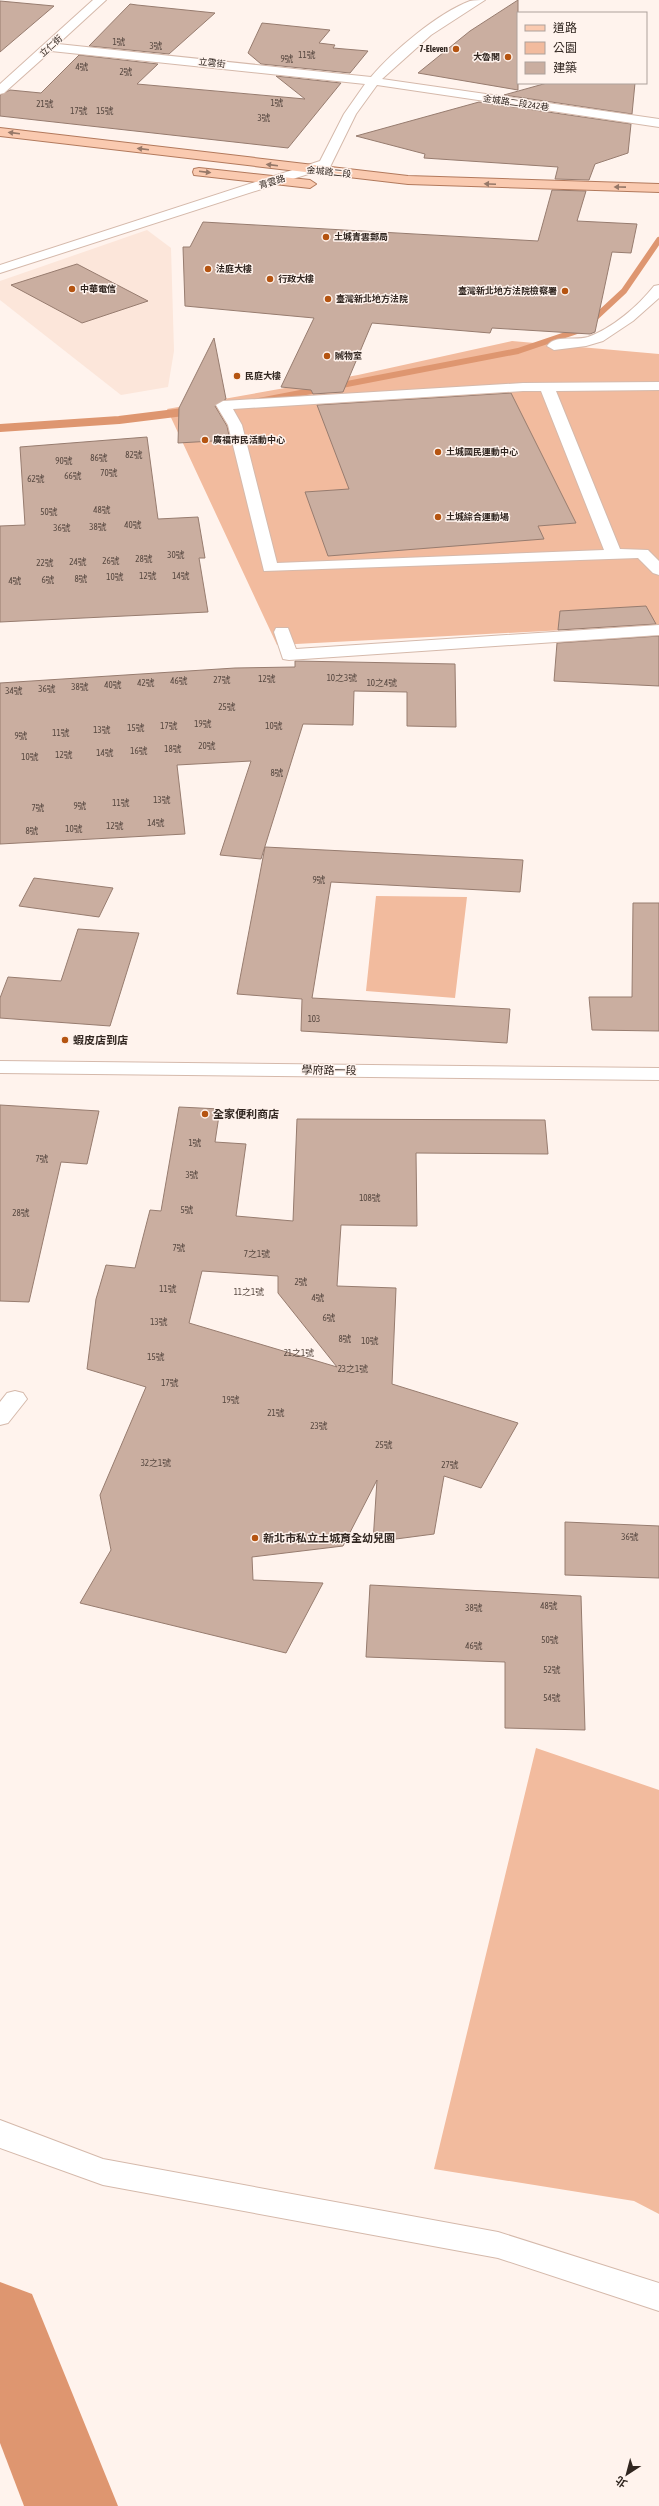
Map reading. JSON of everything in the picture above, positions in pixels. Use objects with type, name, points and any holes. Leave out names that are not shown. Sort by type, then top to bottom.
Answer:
[{"type":"main road","name":"金城路二段","points":[[0,132],[311,170],[408,180],[462,183],[659,188]]},
{"type":"main road","name":"金城路二段","points":[[188,170],[322,186]]},
{"type":"main road","points":[[604,200],[659,200]]},
{"type":"street","name":"立仁街","points":[[0,90],[50,47],[100,0]]},
{"type":"street","name":"青雲路","points":[[0,269],[311,170],[325,164],[354,107],[373,81],[401,52],[479,0]]},
{"type":"street","name":"立雲街","points":[[50,47],[373,81]]},
{"type":"street","name":"金城路二段242巷","points":[[373,81],[659,123]]},
{"type":"street","points":[[554,346],[560,343],[591,341],[642,308],[659,289]]},
{"type":"street","points":[[659,386],[547,387],[223,405],[235,425],[270,568],[642,553],[659,570]]},
{"type":"street","points":[[547,387],[614,554]]},
{"type":"street","points":[[282,632],[289,655],[659,630]]},
{"type":"street","name":"學府路一段","points":[[0,1067],[659,1074]]},
{"type":"street","points":[[0,1417],[16,1399]]},
{"type":"street","points":[[1,2136],[103,2172],[498,2245],[659,2297]]},
{"type":"shaded area","name":"中華電信","points":[[147,230],[171,248],[174,351],[168,387],[121,395],[0,300],[0,281]]},
{"type":"green space","name":"土城綜合運動場","points":[[512,341],[659,354],[659,625],[277,645],[167,409],[358,375]]},
{"type":"green space","points":[[376,896],[467,897],[455,998],[366,991]]},
{"type":"green space","points":[[536,1748],[659,1790],[659,2214],[634,2201],[434,2169]]},
{"type":"building","points":[[518,0],[518,90],[418,73],[470,31]]},
{"type":"building","points":[[0,1],[54,6],[0,52]]},
{"type":"building","points":[[130,4],[215,13],[169,54],[89,46]]},
{"type":"building","points":[[262,23],[330,30],[319,43],[335,45],[333,48],[368,51],[350,73],[261,64],[248,53]]},
{"type":"building","points":[[79,55],[158,64],[137,84],[305,99],[276,76],[341,83],[288,148],[0,116],[0,95],[10,90],[41,93]]},
{"type":"building","points":[[543,84],[635,84],[632,114],[504,95]]},
{"type":"building","points":[[479,102],[631,124],[628,153],[595,164],[589,180],[555,179],[558,167],[424,158],[425,154],[356,136]]},
{"type":"building","points":[[552,190],[586,191],[577,221],[637,224],[631,253],[612,252],[595,332],[590,334],[492,328],[490,333],[372,323],[343,392],[313,394],[311,390],[281,387],[314,318],[185,306],[183,247],[190,247],[203,222],[538,241]]},
{"type":"building","name":"中華電信","points":[[77,264],[148,301],[82,323],[11,285]]},
{"type":"building","points":[[214,338],[226,399],[215,406],[227,426],[230,440],[178,443],[179,408]]},
{"type":"building","name":"土城國民運動中心","points":[[511,393],[576,523],[538,526],[544,539],[328,556],[305,492],[349,489],[317,405]]},
{"type":"building","points":[[147,437],[158,519],[198,517],[205,558],[199,558],[208,612],[0,622],[0,526],[25,525],[20,447]]},
{"type":"building","points":[[646,606],[656,624],[558,630],[560,611]]},
{"type":"building","points":[[659,636],[659,686],[554,681],[557,643]]},
{"type":"building","points":[[295,661],[455,664],[456,727],[407,726],[407,692],[354,691],[353,725],[303,724],[261,859],[220,855],[251,761],[177,765],[185,834],[0,844],[0,683],[235,668],[295,667]]},
{"type":"building","points":[[265,847],[523,860],[520,892],[331,882],[312,998],[510,1009],[507,1043],[301,1031],[302,999],[237,994]]},
{"type":"building","points":[[34,878],[113,888],[99,917],[19,906]]},
{"type":"building","points":[[633,903],[659,903],[659,1031],[592,1030],[589,997],[632,997]]},
{"type":"building","points":[[78,929],[139,933],[110,1026],[0,1018],[0,998],[8,977],[61,981]]},
{"type":"building","points":[[0,1105],[99,1111],[87,1164],[61,1162],[29,1302],[0,1301]]},
{"type":"building","points":[[179,1107],[220,1109],[215,1142],[246,1144],[236,1216],[293,1221],[297,1119],[545,1120],[548,1154],[416,1153],[417,1226],[341,1225],[337,1286],[396,1288],[392,1384],[518,1423],[481,1488],[444,1476],[434,1534],[373,1542],[377,1480],[343,1546],[252,1557],[253,1580],[323,1583],[286,1653],[80,1603],[111,1550],[100,1495],[146,1387],[87,1369],[96,1299],[106,1265],[135,1268],[150,1210],[161,1211]],"holes":[[[202,1271],[278,1276],[278,1293],[337,1367],[189,1323]]]},
{"type":"building","points":[[565,1522],[659,1526],[659,1578],[565,1575]]},
{"type":"building","points":[[370,1585],[581,1596],[585,1730],[505,1728],[505,1662],[366,1657]]},
{"type":"waterway","points":[[259,401],[518,351],[583,329],[624,291],[659,240]]},
{"type":"waterway","points":[[0,428],[119,420],[232,406]]},
{"type":"waterway","points":[[0,2323],[71,2506]]},
{"type":"place","name":"7-Eleven","points":[[456,49]]},
{"type":"place","name":"大魯閣","points":[[508,57]]},
{"type":"place","name":"土城青雲郵局","points":[[326,237]]},
{"type":"place","name":"法庭大樓","points":[[208,269]]},
{"type":"place","name":"行政大樓","points":[[270,279]]},
{"type":"place","name":"中華電信","points":[[72,289]]},
{"type":"place","name":"臺灣新北地方法院檢察署","points":[[565,291]]},
{"type":"place","name":"臺灣新北地方法院","points":[[328,299]]},
{"type":"place","name":"贓物室","points":[[327,356]]},
{"type":"place","name":"民庭大樓","points":[[237,376]]},
{"type":"place","name":"廣福市民活動中心","points":[[205,440]]},
{"type":"place","name":"土城國民運動中心","points":[[438,452]]},
{"type":"place","name":"土城綜合運動場","points":[[438,517]]},
{"type":"place","name":"蝦皮店到店","points":[[65,1040]]},
{"type":"place","name":"全家便利商店","points":[[205,1114]]},
{"type":"place","name":"新北市私立土城育全幼兒園","points":[[255,1538]]}]
